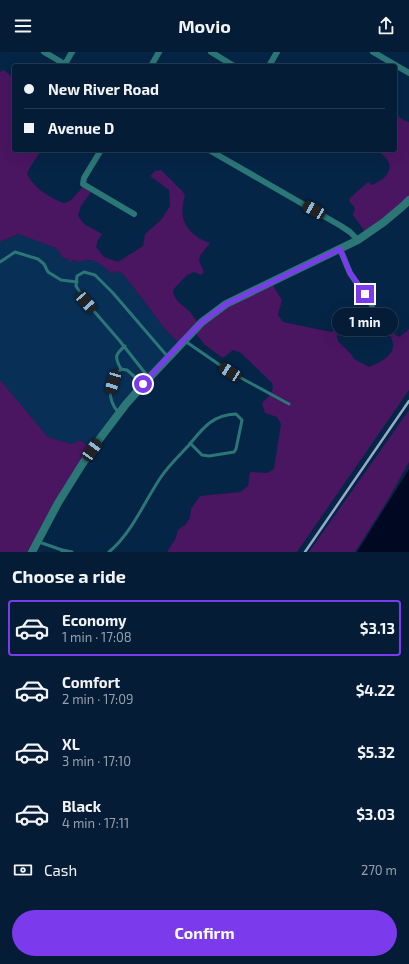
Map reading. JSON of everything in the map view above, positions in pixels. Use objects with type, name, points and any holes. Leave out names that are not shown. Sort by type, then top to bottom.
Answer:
[{"type":"street","points":[[44,52],[64,64]]},
{"type":"street","points":[[66,64],[72,52]]},
{"type":"street","points":[[152,64],[159,52]]},
{"type":"street","points":[[211,52],[231,64]]},
{"type":"street","points":[[270,64],[277,52]]},
{"type":"street","points":[[373,52],[394,64]]},
{"type":"street","points":[[397,66],[409,73]]},
{"type":"street","points":[[100,152],[84,178],[83,184],[134,214]]},
{"type":"street","points":[[219,153],[341,226],[358,240]]},
{"type":"street","points":[[32,552],[58,503],[83,463],[143,384],[202,322],[226,304],[358,240],[384,222],[409,200]]},
{"type":"street","points":[[340,249],[350,273],[372,305]]},
{"type":"lane","points":[[0,262],[15,252],[38,259],[44,264],[48,272],[62,280],[77,282]]},
{"type":"lane","points":[[149,378],[125,346],[86,302],[76,286],[77,276],[84,272],[95,275],[113,293],[168,357]]},
{"type":"lane","points":[[184,340],[230,372],[289,404]]},
{"type":"lane","points":[[121,369],[116,360],[116,355],[125,346]]},
{"type":"lane","points":[[121,369],[127,370],[143,384]]},
{"type":"lane","points":[[120,413],[114,407],[110,397],[110,391],[115,377],[121,369]]},
{"type":"lane","points":[[109,552],[123,538],[162,475],[190,443],[210,421],[225,415],[236,414],[242,420],[234,452],[209,456],[202,454],[190,443]]},
{"type":"lane","points":[[38,542],[62,551],[72,552]]},
{"type":"shaded area","points":[[4,70],[12,77],[12,152],[39,152],[27,173],[33,183],[42,192],[53,198],[64,203],[70,201],[83,187],[91,192],[81,206],[78,216],[84,224],[102,234],[96,247],[104,257],[118,262],[143,246],[145,234],[161,220],[170,206],[169,190],[150,176],[155,171],[161,170],[183,192],[185,196],[182,212],[186,226],[196,236],[210,243],[200,256],[199,261],[204,272],[201,275],[194,272],[187,275],[173,290],[177,300],[187,309],[199,325],[226,306],[272,284],[282,300],[278,315],[283,322],[331,332],[336,330],[338,331],[338,341],[354,359],[369,367],[377,364],[389,355],[393,348],[392,339],[384,326],[399,337],[409,329],[409,390],[297,552],[167,552],[176,538],[178,530],[185,525],[190,518],[191,509],[200,496],[240,492],[248,486],[250,472],[267,473],[274,469],[281,424],[277,417],[265,413],[262,403],[272,392],[272,383],[241,353],[233,350],[223,358],[205,345],[194,331],[179,343],[165,329],[123,274],[117,271],[112,274],[101,264],[89,260],[78,262],[73,260],[70,263],[68,259],[63,258],[56,248],[18,234],[0,242],[0,72]]},
{"type":"shaded area","points":[[397,115],[403,120],[409,122],[409,198],[366,233],[353,215],[355,208],[349,201],[350,198],[368,182],[372,185],[377,183],[388,174],[389,166],[385,157],[379,152],[397,152]]},
{"type":"shaded area","points":[[18,234],[56,248],[63,258],[78,262],[84,260],[97,261],[112,274],[117,271],[123,274],[165,329],[178,341],[119,405],[89,446],[81,440],[72,444],[48,437],[0,380],[0,242]]},
{"type":"shaded area","points":[[0,380],[48,437],[72,444],[80,440],[92,448],[32,552],[0,552]]},
{"type":"shaded area","points":[[409,410],[409,462],[386,503],[355,552],[309,552]]},
{"type":"shaded area","points":[[409,469],[409,552],[357,552],[406,474]]},
{"type":"railway","points":[[305,552],[409,401]]},
{"type":"route","points":[[143,384],[202,322],[226,304],[340,249],[350,273],[365,294]]}]
